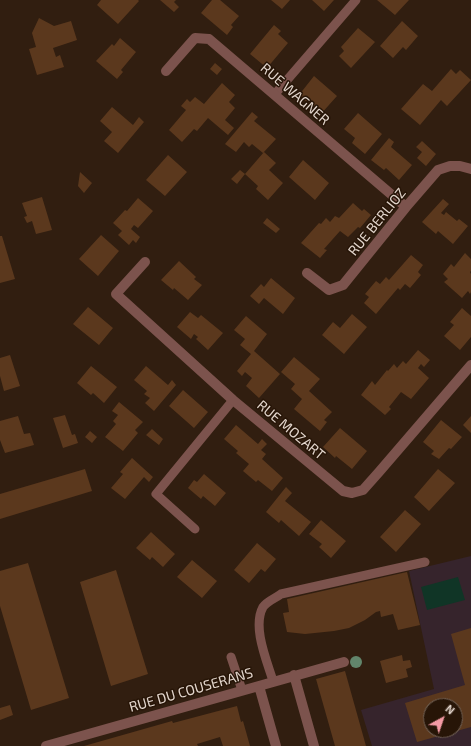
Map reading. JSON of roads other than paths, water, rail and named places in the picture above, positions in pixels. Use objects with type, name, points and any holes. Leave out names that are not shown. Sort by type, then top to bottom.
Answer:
[{"type":"street","name":"RUE WAGNER","points":[[166,71],[195,38],[209,39],[406,207]]},
{"type":"street","name":"RUE BERLIOZ","points":[[307,273],[329,290],[343,285],[438,170],[450,166],[460,166],[471,169]]},
{"type":"street","name":"RUE MOZART","points":[[144,262],[116,294],[233,400],[343,491],[352,493],[362,490],[469,371]]},
{"type":"street","name":"RUE DU COUSERANS","points":[[46,746],[344,662]]},
{"type":"street","points":[[294,675],[314,746]]},
{"type":"street","points":[[259,686],[276,746]]},
{"type":"lane","points":[[275,94],[356,0]]},
{"type":"lane","points":[[195,529],[156,494],[233,400]]},
{"type":"lane","points":[[273,681],[260,633],[260,616],[264,605],[282,594],[425,562]]},
{"type":"lane","points":[[231,656],[242,690]]}]
